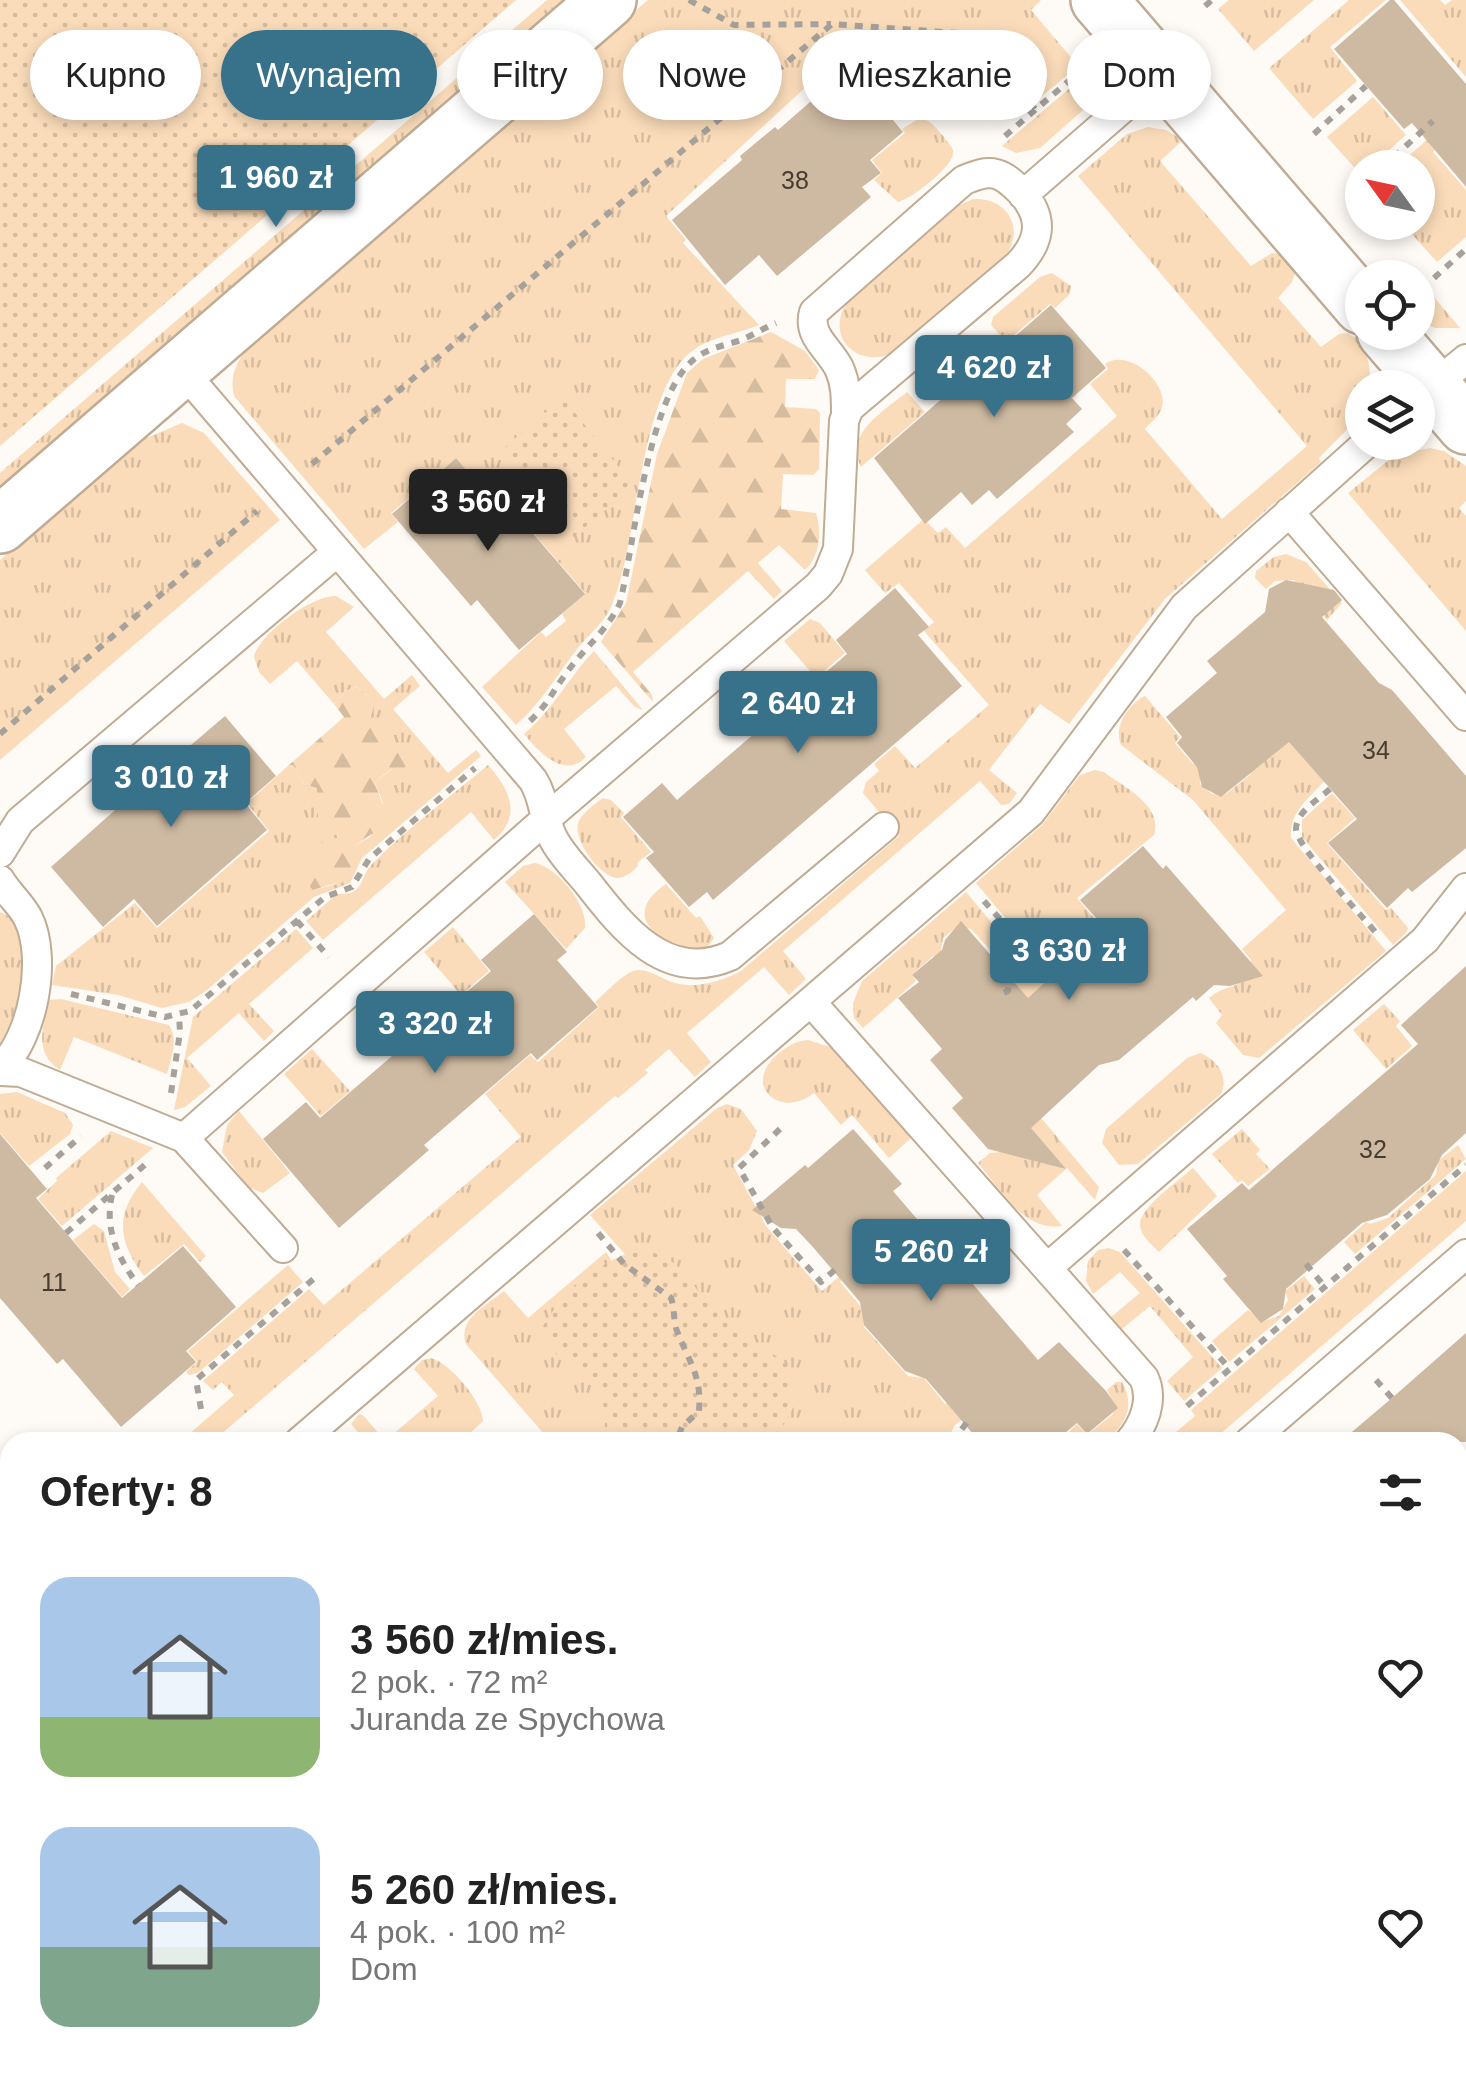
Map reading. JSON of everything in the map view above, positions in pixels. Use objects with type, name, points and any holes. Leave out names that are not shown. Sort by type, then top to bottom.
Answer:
[{"type":"street","points":[[0,525],[608,0]]},
{"type":"street","points":[[1202,120],[1345,286]]},
{"type":"street","points":[[1403,350],[1445,393]]},
{"type":"lane","points":[[1023,195],[1109,120]]},
{"type":"lane","points":[[175,1134],[356,986],[818,586],[828,574],[838,549],[846,389],[840,371],[815,332],[811,322],[814,312],[964,180],[984,173],[1008,179],[1032,206],[1038,223],[1036,240],[1027,255],[848,408],[846,415]]},
{"type":"lane","points":[[180,369],[533,780],[541,793],[554,842],[628,932],[670,960],[707,965],[730,956],[884,827]]},
{"type":"lane","points":[[311,1432],[1031,812],[1184,607],[1348,460]]},
{"type":"lane","points":[[1289,512],[1466,716]]},
{"type":"lane","points":[[0,853],[20,822],[337,552]]},
{"type":"lane","points":[[0,880],[27,916],[34,933],[37,968],[25,1033],[0,1069]]},
{"type":"lane","points":[[1047,1268],[1425,940],[1466,888]]},
{"type":"lane","points":[[812,1003],[1144,1378],[1147,1406],[1136,1432]]},
{"type":"lane","points":[[0,1069],[21,1072],[175,1134],[282,1248]]},
{"type":"lane","points":[[1261,1432],[1466,1254]]},
{"type":"path","points":[[690,0],[734,26],[832,24],[915,30]]},
{"type":"path","points":[[1204,6],[1212,0]]},
{"type":"path","points":[[1047,95],[1112,16]]},
{"type":"path","points":[[0,734],[283,488],[832,24]]},
{"type":"path","points":[[1314,134],[1366,86]]},
{"type":"path","points":[[1402,150],[1432,122]]},
{"type":"path","points":[[1435,277],[1466,249]]},
{"type":"path","points":[[1330,788],[1303,812],[1296,834],[1401,961]]},
{"type":"path","points":[[959,874],[1014,934],[1066,947],[1074,955]]},
{"type":"path","points":[[297,921],[356,986]]},
{"type":"path","points":[[1004,993],[1008,991],[1014,934]]},
{"type":"path","points":[[66,1233],[161,1152],[175,1134],[179,1015]]},
{"type":"path","points":[[780,1129],[740,1168],[773,1228],[821,1282],[837,1268]]},
{"type":"path","points":[[1147,1406],[1171,1410],[1184,1407],[1466,1165]]},
{"type":"path","points":[[112,1194],[108,1212],[115,1248],[138,1285]]},
{"type":"path","points":[[574,1207],[624,1264],[671,1298],[678,1333],[696,1369],[700,1401],[700,1411],[680,1432]]},
{"type":"path","points":[[1100,1222],[1230,1369]]},
{"type":"path","points":[[1306,1264],[1325,1287]]},
{"type":"path","points":[[200,1409],[196,1380],[317,1276]]},
{"type":"path","points":[[960,1432],[968,1421]]},
{"type":"green space","points":[[0,0],[516,0],[481,30],[457,30],[457,51],[437,68],[437,30],[221,30],[221,120],[377,120],[0,446]]},
{"type":"green space","points":[[547,0],[566,0],[531,30],[512,30]]},
{"type":"green space","points":[[648,0],[1041,0],[1031,10],[1067,53],[1067,75],[1047,92],[1047,30],[802,30],[802,90],[782,109],[782,30],[623,30],[623,120],[770,120],[666,216],[686,240],[683,243],[759,325],[702,345],[676,368],[651,431],[628,547],[611,607],[516,725],[482,687],[541,632],[546,637],[566,621],[562,614],[585,593],[499,493],[492,499],[456,458],[433,477],[428,472],[409,488],[414,494],[391,513],[398,522],[364,549],[234,396],[233,375],[250,345],[510,120],[603,120],[603,39]]},
{"type":"green space","points":[[1229,0],[1314,0],[1254,51],[1218,9]]},
{"type":"green space","points":[[1349,0],[1386,0],[1330,47],[1357,81],[1313,119],[1269,68]]},
{"type":"green space","points":[[1400,0],[1440,0],[1445,5],[1452,0],[1466,0],[1466,77]]},
{"type":"green space","points":[[457,78],[457,94],[437,111],[437,95]]},
{"type":"green space","points":[[1067,91],[1067,120],[1072,120],[1040,148],[1016,153],[1002,146],[1032,120],[1047,120],[1047,108]]},
{"type":"green space","points":[[1373,97],[1406,135],[1389,150],[1345,150],[1345,157],[1327,137]]},
{"type":"green space","points":[[408,120],[427,120],[0,489],[0,473]]},
{"type":"green space","points":[[924,120],[953,149],[948,164],[932,180],[898,202],[874,180],[882,173],[872,160],[905,133],[902,129]]},
{"type":"green space","points":[[1148,127],[1166,130],[1183,140],[1160,161],[1251,266],[1272,253],[1287,255],[1295,273],[1278,298],[1321,347],[1345,333],[1345,350],[1364,350],[1369,370],[1345,370],[1345,431],[1319,458],[1321,462],[1165,599],[1069,724],[1040,704],[989,770],[1017,793],[1009,804],[1001,805],[980,781],[783,951],[806,979],[789,995],[764,967],[687,1033],[711,1062],[695,1077],[669,1049],[645,1070],[648,1073],[618,1098],[615,1096],[224,1432],[191,1432],[234,1395],[222,1382],[213,1390],[203,1381],[309,1289],[324,1305],[521,1137],[485,1094],[530,1055],[538,1062],[599,1007],[595,1002],[633,971],[694,985],[718,981],[741,971],[899,836],[863,793],[866,782],[879,771],[874,764],[895,746],[915,768],[989,705],[924,631],[934,622],[899,583],[885,593],[865,570],[924,519],[938,533],[946,527],[965,548],[1117,416],[1090,384],[1108,369],[1105,364],[1115,360],[1136,365],[1154,380],[1163,400],[1161,410],[1145,429],[1222,519],[1307,446],[1078,176],[1127,134]]},
{"type":"green space","points":[[1436,132],[1444,142],[1435,150],[1416,150]]},
{"type":"green space","points":[[1435,154],[1466,190],[1466,237],[1437,262],[1417,240],[1435,240]]},
{"type":"green space","points":[[973,199],[994,203],[1009,215],[1014,233],[1007,254],[891,354],[878,357],[856,353],[842,338],[840,328],[846,303],[960,205]]},
{"type":"green space","points":[[1052,273],[1071,286],[1070,294],[1055,308],[1050,304],[1006,342],[991,325],[993,317],[1040,277]]},
{"type":"green space","points":[[1435,298],[1460,328],[1435,328]]},
{"type":"green space","points":[[771,332],[805,351],[819,370],[815,379],[786,379],[785,407],[816,409],[820,413],[819,469],[813,475],[783,474],[781,509],[816,513],[817,551],[805,570],[779,545],[758,563],[782,591],[774,599],[748,571],[633,672],[652,695],[653,702],[601,642],[626,603],[657,454],[687,373],[703,359]]},
{"type":"green space","points":[[907,392],[925,412],[861,467],[857,455],[862,433]]},
{"type":"green space","points":[[563,398],[634,486],[571,539],[504,448]]},
{"type":"green space","points":[[182,423],[204,433],[280,520],[0,760],[0,560],[137,442]]},
{"type":"green space","points":[[1435,449],[1466,466],[1466,501],[1459,508],[1466,516],[1466,631],[1348,493],[1389,460],[1435,460]]},
{"type":"green space","points":[[1286,554],[1306,562],[1342,603],[1327,620],[1294,580],[1275,581],[1266,589],[1255,578],[1256,571],[1274,557]]},
{"type":"green space","points":[[336,596],[354,607],[326,632],[384,699],[412,675],[420,686],[393,709],[448,773],[476,750],[481,756],[362,858],[350,883],[314,897],[189,1002],[162,1008],[118,995],[52,985],[56,966],[135,903],[157,928],[269,831],[247,803],[289,765],[293,765],[304,784],[317,787],[328,821],[340,828],[337,838],[325,842],[314,890],[341,881],[352,871],[356,845],[370,837],[383,803],[375,782],[392,769],[370,718],[373,709],[369,698],[357,687],[345,691],[334,704],[297,661],[270,684],[259,672],[254,657],[266,638],[288,618],[314,602]]},
{"type":"green space","points":[[810,619],[820,623],[845,653],[816,678],[784,641]]},
{"type":"green space","points":[[594,651],[643,710],[635,707],[616,686],[564,729],[586,757],[578,763],[560,764],[544,755],[524,734],[544,715]]},
{"type":"green space","points":[[357,687],[369,698],[373,709],[370,717],[384,723],[407,760],[405,768],[391,769],[375,782],[385,812],[380,828],[356,845],[359,856],[350,879],[313,890],[301,870],[306,847],[337,838],[339,829],[318,818],[317,788],[304,784],[293,765],[289,765],[344,717],[334,704],[345,691]]},
{"type":"green space","points":[[1145,696],[1180,737],[1175,743],[1193,764],[1200,760],[1200,784],[1212,794],[1226,794],[1251,774],[1242,763],[1289,731],[1328,776],[1298,810],[1291,838],[1386,951],[1259,1058],[1243,1055],[1216,1023],[1222,1015],[1209,998],[1241,982],[1251,960],[1242,949],[1286,910],[1193,800],[1121,745],[1119,730],[1124,716]]},
{"type":"green space","points":[[488,765],[510,802],[503,831],[494,840],[471,812],[323,940],[306,921],[337,894],[357,889],[387,849]]},
{"type":"green space","points":[[1095,770],[1104,772],[1148,806],[1155,824],[1154,835],[1077,898],[1103,929],[1083,944],[1080,940],[1071,945],[1013,927],[976,883],[1042,825],[1080,775]]},
{"type":"green space","points":[[1332,793],[1355,818],[1327,843],[1386,910],[1391,908],[1408,928],[1393,945],[1302,837],[1302,820]]},
{"type":"green space","points":[[603,798],[611,800],[624,813],[621,817],[651,852],[620,878],[610,876],[595,864],[579,837],[581,817]]},
{"type":"green space","points":[[535,863],[562,880],[582,909],[585,928],[566,949],[505,882],[523,866]]},
{"type":"green space","points":[[666,884],[696,918],[700,916],[714,938],[707,948],[677,944],[652,930],[645,909],[651,897]]},
{"type":"green space","points":[[966,892],[1003,936],[1004,989],[983,966],[994,954],[971,929],[957,927],[943,938],[944,956],[940,961],[933,956],[912,975],[916,981],[863,1028],[854,1018],[853,1003],[862,981]]},
{"type":"green space","points":[[0,912],[13,921],[23,953],[19,994],[0,1043]]},
{"type":"green space","points":[[453,927],[489,971],[461,995],[424,952]]},
{"type":"green space","points":[[296,929],[313,948],[249,1004],[274,1031],[264,1041],[239,1013],[187,1058],[211,1086],[185,1107],[174,1110],[193,1017]]},
{"type":"green space","points":[[1021,940],[1064,952],[1068,956],[1063,961],[1069,969],[1025,1006],[1013,993],[1015,948]]},
{"type":"green space","points":[[61,999],[169,1025],[174,1043],[167,1074],[74,1037],[60,1070],[46,1056],[42,1038],[49,1000]]},
{"type":"green space","points":[[1384,1004],[1400,1021],[1396,1026],[1412,1046],[1386,1069],[1353,1030]]},
{"type":"green space","points":[[808,1040],[833,1048],[911,1138],[889,1158],[852,1115],[841,1125],[814,1093],[789,1103],[769,1095],[763,1077],[768,1066],[788,1046]]},
{"type":"green space","points":[[312,1049],[350,1091],[321,1116],[284,1074]]},
{"type":"green space","points":[[1200,1053],[1220,1070],[1224,1081],[1221,1094],[1138,1164],[1119,1165],[1102,1143],[1106,1129],[1187,1058]]},
{"type":"green space","points":[[17,1092],[65,1113],[73,1125],[70,1134],[29,1166],[0,1133],[0,1094]]},
{"type":"green space","points":[[727,1104],[741,1109],[757,1131],[749,1150],[733,1165],[766,1226],[822,1291],[843,1277],[840,1282],[862,1308],[864,1327],[908,1376],[924,1378],[945,1404],[950,1401],[964,1418],[951,1432],[677,1432],[632,1262],[590,1215],[717,1108]]},
{"type":"green space","points":[[239,1111],[290,1173],[263,1193],[248,1187],[222,1152],[227,1125]]},
{"type":"green space","points":[[1037,1113],[1099,1187],[1095,1200],[1067,1168],[1037,1195],[1062,1226],[1048,1226],[1025,1216],[978,1163],[990,1153],[1012,1145]]},
{"type":"green space","points":[[1242,1129],[1270,1169],[1248,1186],[1242,1180],[1238,1183],[1212,1154]]},
{"type":"green space","points":[[111,1131],[153,1148],[62,1226],[38,1199],[56,1178]]},
{"type":"green space","points":[[1458,1145],[1466,1159],[1355,1254],[1344,1242],[1366,1222],[1388,1218],[1436,1175],[1438,1161]]},
{"type":"green space","points":[[1193,1168],[1217,1196],[1159,1252],[1142,1233],[1141,1219],[1152,1203]]},
{"type":"green space","points":[[1466,1171],[1466,1221],[1223,1432],[1176,1432],[1195,1416],[1191,1410]]},
{"type":"green space","points":[[142,1182],[206,1256],[200,1262],[184,1244],[144,1276],[129,1252],[123,1229],[127,1206]]},
{"type":"green space","points":[[94,1224],[104,1231],[115,1272],[130,1289],[122,1297],[73,1240]]},
{"type":"green space","points":[[639,1249],[668,1259],[720,1316],[790,1367],[793,1408],[780,1432],[606,1432],[597,1386],[553,1351],[542,1328],[560,1302],[583,1280]]},
{"type":"green space","points":[[1098,1250],[1120,1252],[1222,1368],[1184,1401],[1167,1381],[1193,1357],[1150,1306],[1122,1329],[1111,1317],[1140,1293],[1120,1272],[1093,1294],[1086,1281],[1088,1261]]},
{"type":"green space","points":[[606,1252],[667,1432],[542,1432],[466,1344],[464,1335],[470,1320],[504,1291],[528,1318]]},
{"type":"green space","points":[[288,1265],[303,1282],[198,1373],[189,1375],[186,1372],[197,1362],[188,1351]]},
{"type":"green space","points":[[1304,1276],[1315,1289],[1229,1362],[1212,1341],[1248,1310],[1263,1321],[1279,1316],[1288,1300],[1285,1291]]},
{"type":"green space","points":[[431,1358],[439,1362],[464,1384],[483,1421],[471,1432],[396,1432],[438,1396],[414,1369],[422,1360]]},
{"type":"green space","points":[[1122,1382],[1128,1400],[1126,1415],[1115,1432],[1091,1432],[1113,1414],[1114,1403],[1107,1390]]},
{"type":"green space","points":[[359,1414],[377,1432],[358,1432],[351,1424]]},
{"type":"building","points":[[1394,0],[1466,84],[1466,187],[1412,123],[1404,129],[1334,49]]},
{"type":"building","points":[[802,109],[802,120],[893,120],[903,132],[870,160],[881,173],[862,187],[871,197],[777,276],[759,255],[725,285],[672,220],[742,160],[740,156],[775,127],[778,130]]},
{"type":"building","points":[[1051,305],[1106,368],[1072,398],[1082,409],[1066,424],[1074,432],[997,499],[989,490],[972,505],[961,492],[925,524],[874,458],[945,396],[943,393],[977,364],[980,367]]},
{"type":"building","points":[[456,458],[492,500],[499,494],[585,594],[519,650],[477,600],[471,606],[392,514]]},
{"type":"building","points":[[1286,580],[1334,590],[1342,600],[1322,617],[1466,776],[1466,848],[1412,892],[1408,888],[1387,908],[1328,843],[1357,819],[1289,742],[1221,797],[1202,787],[1197,767],[1177,743],[1182,737],[1166,717],[1217,673],[1207,661],[1265,612],[1269,589]]},
{"type":"building","points":[[895,588],[929,627],[918,635],[962,686],[713,900],[707,892],[689,907],[646,858],[654,852],[623,817],[662,783],[677,800],[847,654],[836,640]]},
{"type":"building","points":[[225,716],[276,776],[245,803],[267,830],[157,926],[134,899],[103,927],[51,867],[153,772],[156,775]]},
{"type":"building","points":[[1143,846],[1163,869],[1166,865],[1263,976],[1230,986],[1214,985],[1196,1001],[1193,997],[1119,1060],[1099,1065],[1031,1128],[1066,1169],[988,1149],[952,1108],[963,1098],[930,1060],[942,1049],[898,998],[919,982],[912,975],[942,950],[961,921],[1028,998],[1105,928],[1080,900]]},
{"type":"building","points":[[534,914],[567,952],[557,960],[598,1007],[537,1060],[531,1053],[424,1145],[429,1150],[339,1228],[263,1139],[306,1102],[320,1118],[491,971],[481,960]]},
{"type":"building","points":[[1466,966],[1466,1133],[1442,1155],[1430,1179],[1387,1215],[1362,1223],[1286,1289],[1283,1309],[1261,1323],[1187,1229],[1242,1183],[1249,1190],[1418,1044],[1401,1025]]},
{"type":"building","points":[[853,1129],[902,1184],[893,1191],[1038,1360],[1059,1342],[1118,1408],[1089,1432],[1077,1423],[1066,1432],[971,1432],[926,1379],[905,1371],[864,1325],[860,1302],[796,1229],[781,1228],[752,1210],[805,1165],[808,1168]]},
{"type":"building","points":[[0,1134],[47,1189],[36,1198],[122,1298],[183,1246],[236,1307],[186,1351],[196,1362],[121,1427],[63,1359],[57,1364],[0,1298]]},
{"type":"building","points":[[1466,1333],[1466,1432],[1352,1432]]}]
